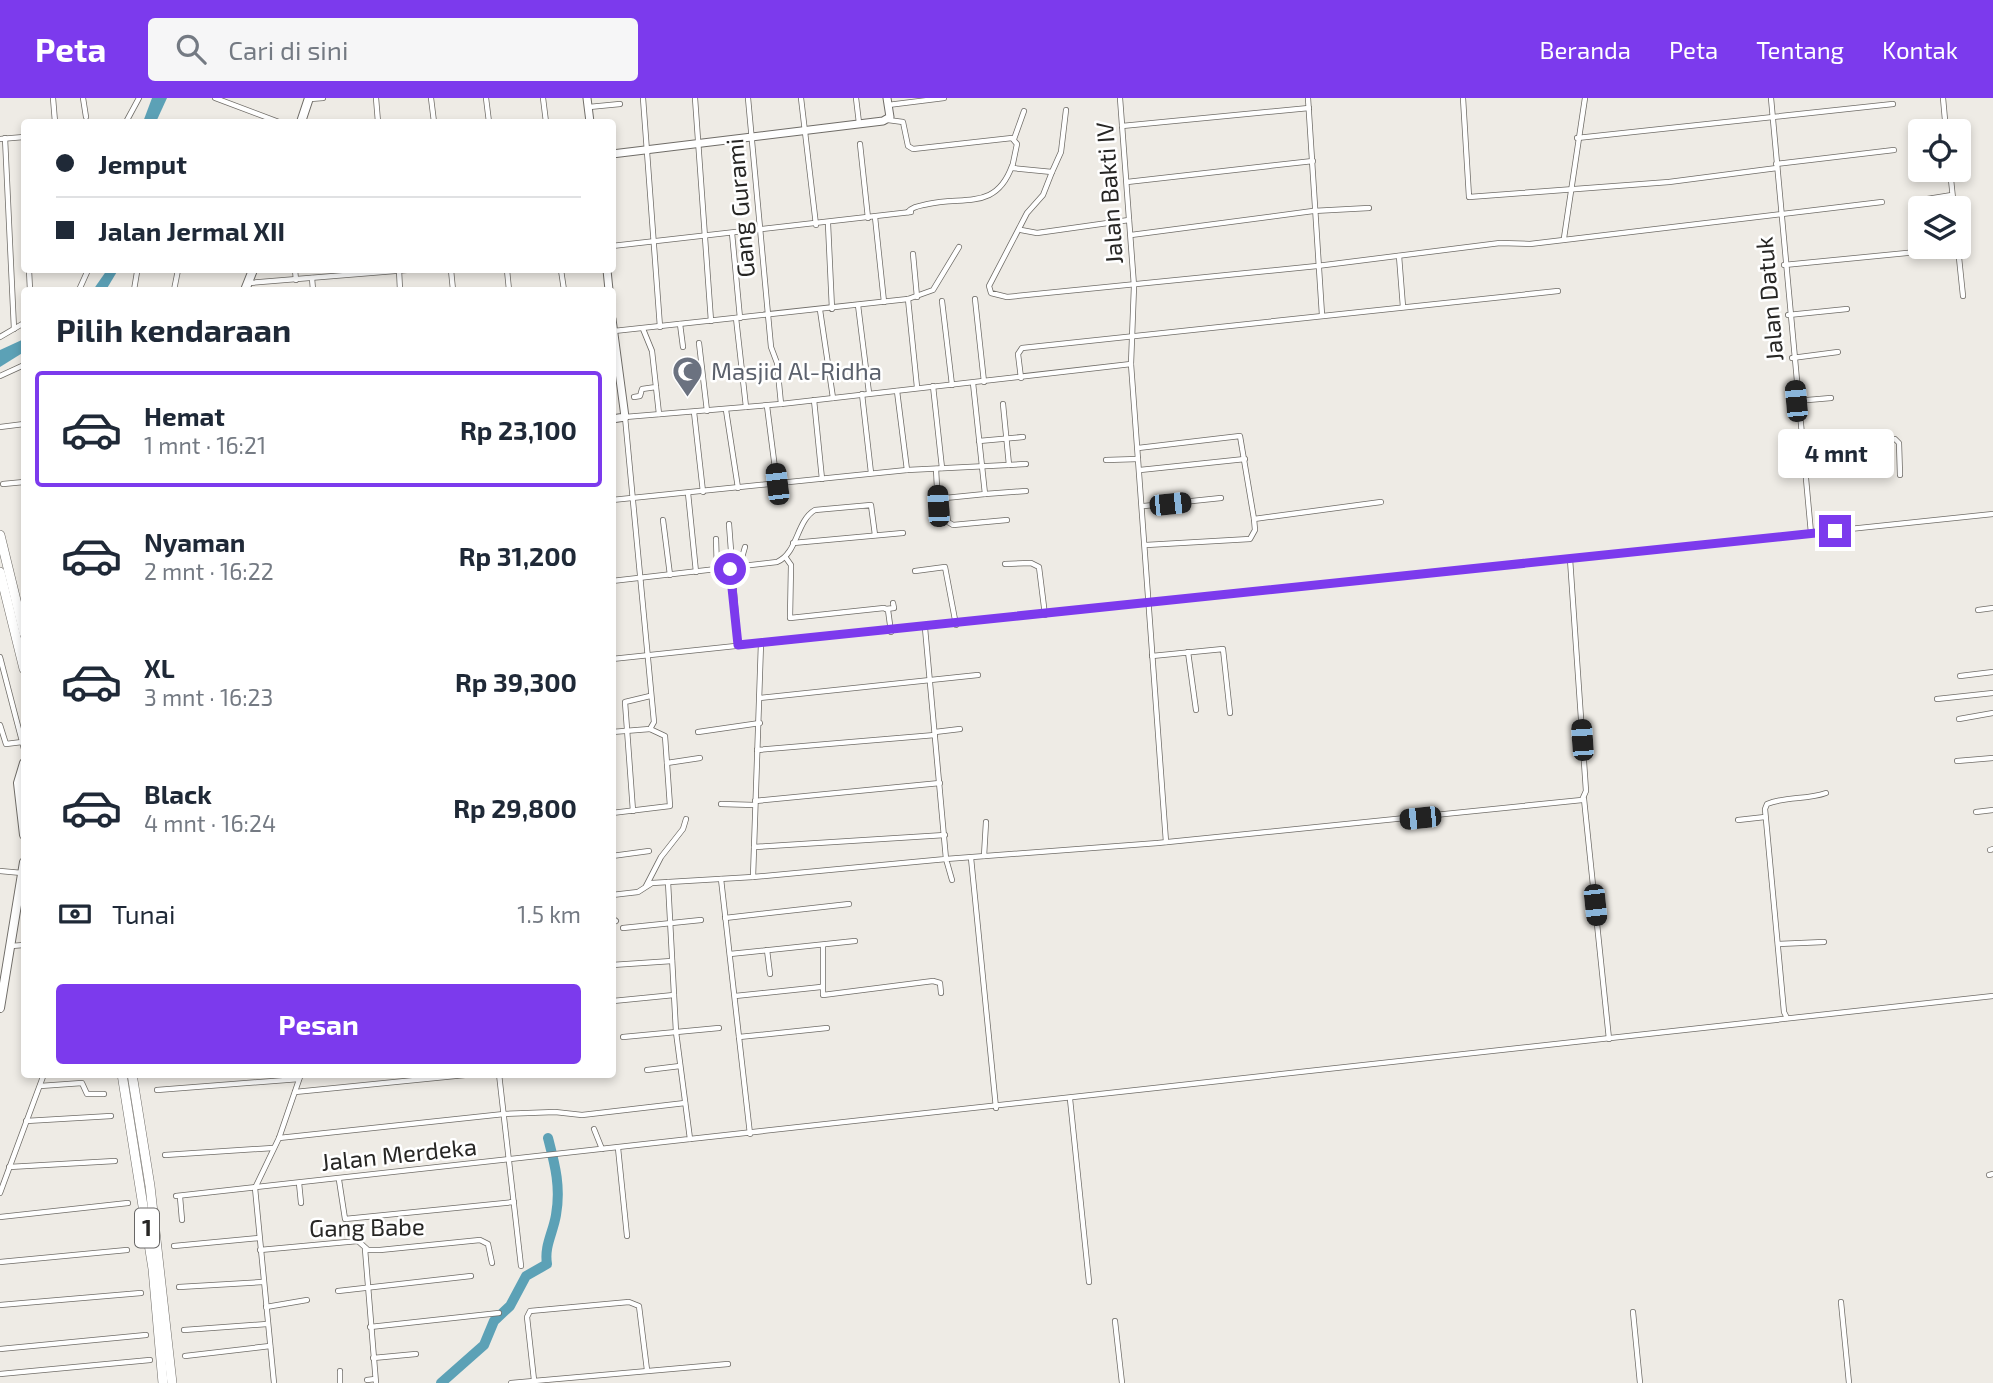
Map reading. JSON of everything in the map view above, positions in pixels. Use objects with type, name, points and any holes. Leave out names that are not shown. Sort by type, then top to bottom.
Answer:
[{"type":"highway","points":[[0,535],[21,622]]},
{"type":"highway","points":[[0,572],[21,657]]},
{"type":"highway","name":"1","points":[[123,1078],[153,1269],[163,1383]]},
{"type":"highway","name":"1","points":[[133,1078],[150,1186],[172,1383]]},
{"type":"main road","points":[[302,119],[309,99]]},
{"type":"main road","points":[[21,773],[18,783],[21,809]]},
{"type":"main road","points":[[0,1008],[21,885]]},
{"type":"street","points":[[53,98],[55,119]]},
{"type":"street","points":[[83,98],[86,117]]},
{"type":"street","points":[[128,119],[139,98]]},
{"type":"street","points":[[215,98],[271,119]]},
{"type":"street","points":[[309,99],[323,98]]},
{"type":"street","points":[[376,98],[378,119]]},
{"type":"street","points":[[431,98],[434,119]]},
{"type":"street","points":[[486,98],[489,119]]},
{"type":"street","points":[[543,98],[546,119]]},
{"type":"street","points":[[587,98],[590,119]]},
{"type":"street","points":[[643,98],[656,240],[660,327]]},
{"type":"street","points":[[695,98],[711,321]]},
{"type":"street","name":"Gang Gurami","points":[[748,98],[769,316],[781,404]]},
{"type":"street","points":[[802,98],[816,225]]},
{"type":"street","points":[[856,98],[859,123]]},
{"type":"street","points":[[888,120],[888,101],[944,98]]},
{"type":"street","name":"Jalan Bakti IV","points":[[1120,98],[1134,286],[1131,364],[1144,506],[1166,842]]},
{"type":"street","points":[[1308,98],[1313,211],[1322,315]]},
{"type":"street","points":[[1463,98],[1468,197],[1570,187],[1594,188],[1669,182],[1894,150]]},
{"type":"street","points":[[1564,238],[1584,98]]},
{"type":"street","name":"Jalan Datuk","points":[[1771,98],[1788,315],[1811,533]]},
{"type":"street","points":[[1943,98],[1945,119]]},
{"type":"street","points":[[588,107],[620,104]]},
{"type":"street","points":[[1577,138],[1893,104]]},
{"type":"street","points":[[1122,126],[1309,108]]},
{"type":"street","points":[[1066,110],[1061,152],[1043,195],[1027,214],[1021,230],[991,281],[991,293],[1016,298],[1134,286],[1882,202]]},
{"type":"street","points":[[616,245],[909,213],[911,208],[936,201],[976,198],[997,193],[1005,184],[1012,166],[1017,146],[1014,139],[1024,111]]},
{"type":"street","points":[[616,154],[888,120],[904,122],[908,146],[913,149],[1014,139]]},
{"type":"street","points":[[14,329],[9,212],[2,139],[21,137]]},
{"type":"street","points":[[860,144],[868,218]]},
{"type":"street","points":[[1127,182],[1312,160]]},
{"type":"street","points":[[1012,166],[1052,172]]},
{"type":"street","points":[[1950,182],[1950,196]]},
{"type":"street","points":[[1130,235],[1313,211],[1369,208]]},
{"type":"street","points":[[0,213],[9,212]]},
{"type":"street","points":[[875,217],[884,302]]},
{"type":"street","points":[[1021,230],[1037,233],[1129,220]]},
{"type":"street","points":[[828,224],[832,309]]},
{"type":"street","points":[[732,233],[746,407]]},
{"type":"street","points":[[616,331],[832,309],[917,297],[934,289],[959,247]]},
{"type":"street","points":[[1784,265],[1908,252]]},
{"type":"street","points":[[913,254],[917,297]]},
{"type":"street","points":[[1399,256],[1403,307]]},
{"type":"street","points":[[1959,259],[1964,296]]},
{"type":"street","points":[[295,273],[296,280]]},
{"type":"street","points":[[255,287],[367,273]]},
{"type":"street","points":[[313,278],[313,287]]},
{"type":"street","points":[[1021,378],[1018,354],[1022,348],[1558,291]]},
{"type":"street","points":[[908,299],[917,387]]},
{"type":"street","points":[[975,299],[984,382]]},
{"type":"street","points":[[942,301],[951,385]]},
{"type":"street","points":[[858,305],[869,393]]},
{"type":"street","points":[[1788,315],[1847,309]]},
{"type":"street","points":[[820,310],[832,398]]},
{"type":"street","points":[[680,324],[683,346]]},
{"type":"street","points":[[0,337],[21,325]]},
{"type":"street","points":[[643,329],[652,351],[659,414]]},
{"type":"street","points":[[699,343],[707,411]]},
{"type":"street","points":[[616,347],[654,722],[650,729]]},
{"type":"street","points":[[1793,358],[1838,352]]},
{"type":"street","points":[[616,418],[767,406],[1131,364]]},
{"type":"street","points":[[0,376],[21,366]]},
{"type":"street","points":[[973,383],[985,494]]},
{"type":"street","points":[[933,386],[939,468],[938,506]]},
{"type":"street","points":[[634,397],[640,396],[642,390],[656,387]]},
{"type":"street","points":[[897,391],[907,470]]},
{"type":"street","points":[[862,394],[871,473]]},
{"type":"street","points":[[1796,401],[1831,398]]},
{"type":"street","points":[[814,400],[822,479]]},
{"type":"street","points":[[1003,404],[1009,465]]},
{"type":"street","points":[[767,406],[777,484]]},
{"type":"street","points":[[726,410],[738,488]]},
{"type":"street","points":[[694,412],[702,492]]},
{"type":"street","points":[[0,427],[21,424]]},
{"type":"street","points":[[1138,448],[1237,435],[1241,440],[1245,459],[1255,530],[1250,539],[1146,545]]},
{"type":"street","points":[[979,441],[1023,437]]},
{"type":"street","points":[[1801,449],[1895,439],[1899,443],[1900,475]]},
{"type":"street","points":[[1105,460],[1138,459]]},
{"type":"street","points":[[1140,470],[1245,459]]},
{"type":"street","points":[[616,500],[871,473],[1026,464]]},
{"type":"street","points":[[3,484],[21,482]]},
{"type":"street","points":[[1007,520],[948,524],[945,498],[1026,491]]},
{"type":"street","points":[[688,493],[696,572]]},
{"type":"street","points":[[1144,506],[1221,498]]},
{"type":"street","points":[[1254,519],[1381,502]]},
{"type":"street","points":[[616,581],[738,568],[768,564],[786,558],[811,511],[867,504],[872,508],[875,535]]},
{"type":"street","points":[[616,659],[891,632],[1993,514]]},
{"type":"street","points":[[663,520],[670,575]]},
{"type":"street","points":[[729,524],[730,569],[738,645]]},
{"type":"street","points":[[793,544],[903,533]]},
{"type":"street","points":[[716,539],[717,570]]},
{"type":"street","points":[[738,568],[745,547]]},
{"type":"street","points":[[786,558],[791,565],[790,618],[894,608],[893,603]]},
{"type":"street","points":[[1570,559],[1584,799],[1609,1039]]},
{"type":"street","points":[[1005,564],[1031,563],[1039,566],[1045,615]]},
{"type":"street","points":[[915,571],[946,568],[956,625]]},
{"type":"street","points":[[1978,610],[1993,608]]},
{"type":"street","points":[[886,609],[891,632]]},
{"type":"street","points":[[925,628],[946,859],[953,880]]},
{"type":"street","points":[[753,877],[761,643]]},
{"type":"street","points":[[1152,656],[1224,650],[1230,713]]},
{"type":"street","points":[[1188,652],[1196,710]]},
{"type":"street","points":[[0,657],[21,738]]},
{"type":"street","points":[[1960,676],[1993,672]]},
{"type":"street","points":[[760,698],[978,676]]},
{"type":"street","points":[[1937,699],[1993,693]]},
{"type":"street","points":[[633,811],[625,700],[650,696]]},
{"type":"street","points":[[1959,719],[1993,713]]},
{"type":"street","points":[[698,732],[760,723]]},
{"type":"street","points":[[0,725],[6,744],[21,742]]},
{"type":"street","points":[[616,732],[650,729],[664,736],[670,806],[616,813]]},
{"type":"street","points":[[757,750],[960,729]]},
{"type":"street","points":[[667,763],[700,758]]},
{"type":"street","points":[[1957,761],[1993,758]]},
{"type":"street","points":[[722,804],[755,803],[940,783]]},
{"type":"street","points":[[1788,1019],[1784,1012],[1765,817],[1767,804],[1773,801],[1802,800],[1826,793]]},
{"type":"street","points":[[616,895],[638,892],[652,883],[1166,842],[1557,804],[1584,799]]},
{"type":"street","points":[[1976,812],[1993,810]]},
{"type":"street","points":[[1738,820],[1765,817]]},
{"type":"street","points":[[645,887],[661,857],[683,829],[686,819]]},
{"type":"street","points":[[984,856],[986,822]]},
{"type":"street","points":[[754,847],[945,835]]},
{"type":"street","points":[[616,855],[649,851]]},
{"type":"street","points":[[971,858],[996,1108]]},
{"type":"street","points":[[0,871],[21,873]]},
{"type":"street","points":[[721,879],[750,1134]]},
{"type":"street","points":[[668,882],[676,1032],[690,1139]]},
{"type":"street","points":[[725,918],[849,904]]},
{"type":"street","points":[[623,928],[701,920]]},
{"type":"street","points":[[730,954],[855,941]]},
{"type":"street","points":[[1778,944],[1824,942]]},
{"type":"street","points":[[11,946],[21,945]]},
{"type":"street","points":[[823,945],[823,995],[936,981],[940,984],[941,993]]},
{"type":"street","points":[[767,950],[770,974]]},
{"type":"street","points":[[616,965],[671,961]]},
{"type":"street","points":[[735,996],[821,987]]},
{"type":"street","points":[[616,1001],[674,995]]},
{"type":"street","name":"Jalan Merdeka","points":[[182,1220],[178,1197],[509,1161],[564,1152],[996,1108],[1993,996]]},
{"type":"street","points":[[623,1037],[719,1028]]},
{"type":"street","points":[[739,1037],[827,1028]]},
{"type":"street","points":[[647,1070],[680,1066]]},
{"type":"street","points":[[0,1193],[43,1078]]},
{"type":"street","points":[[157,1090],[289,1078]]},
{"type":"street","points":[[274,1383],[255,1188],[279,1138],[300,1078]]},
{"type":"street","points":[[295,1092],[435,1078]]},
{"type":"street","points":[[500,1078],[521,1266]]},
{"type":"street","points":[[40,1086],[82,1083],[87,1094],[104,1094]]},
{"type":"street","points":[[1070,1099],[1089,1282]]},
{"type":"street","points":[[279,1138],[504,1114],[555,1112],[589,1115],[685,1103]]},
{"type":"street","points":[[26,1121],[111,1116]]},
{"type":"street","points":[[594,1129],[602,1149]]},
{"type":"street","points":[[165,1155],[273,1148]]},
{"type":"street","points":[[618,1148],[627,1236]]},
{"type":"street","points":[[9,1167],[116,1161]]},
{"type":"street","points":[[339,1180],[345,1219],[514,1202]]},
{"type":"street","points":[[299,1183],[301,1203]]},
{"type":"street","points":[[0,1217],[128,1203]]},
{"type":"street","points":[[174,1246],[259,1238]]},
{"type":"street","name":"Gang Babe","points":[[260,1251],[358,1241],[365,1248],[380,1250],[474,1240],[488,1244],[492,1263]]},
{"type":"street","points":[[365,1248],[376,1381],[367,1380]]},
{"type":"street","points":[[0,1262],[127,1250]]},
{"type":"street","points":[[338,1291],[471,1276]]},
{"type":"street","points":[[179,1287],[263,1282]]},
{"type":"street","points":[[0,1305],[141,1293]]},
{"type":"street","points":[[266,1307],[307,1300]]},
{"type":"street","points":[[534,1380],[527,1317],[530,1311],[635,1302],[639,1306],[648,1370]]},
{"type":"street","points":[[1841,1302],[1849,1383]]},
{"type":"street","points":[[1633,1312],[1640,1383]]},
{"type":"street","points":[[370,1327],[499,1313]]},
{"type":"street","points":[[1115,1321],[1122,1383]]},
{"type":"street","points":[[184,1330],[267,1324]]},
{"type":"street","points":[[0,1349],[146,1335]]},
{"type":"street","points":[[185,1356],[270,1346]]},
{"type":"street","points":[[373,1358],[416,1354]]},
{"type":"street","points":[[0,1374],[150,1360]]},
{"type":"street","points":[[511,1383],[729,1364]]},
{"type":"street","points":[[340,1371],[340,1383]]},
{"type":"water","points":[[152,98],[167,98],[157,119],[144,119]]},
{"type":"water","points":[[105,273],[116,273],[108,287],[95,287]]},
{"type":"water","points":[[21,340],[21,354],[0,367],[0,350]]},
{"type":"waterway","points":[[441,1383],[484,1345],[494,1321],[510,1306],[526,1276],[547,1264],[558,1195],[548,1138]]},
{"type":"place","name":"Masjid Al-Ridha","points":[[688,399]]},
{"type":"route","points":[[730,569],[738,645],[925,628],[1835,531]]}]
